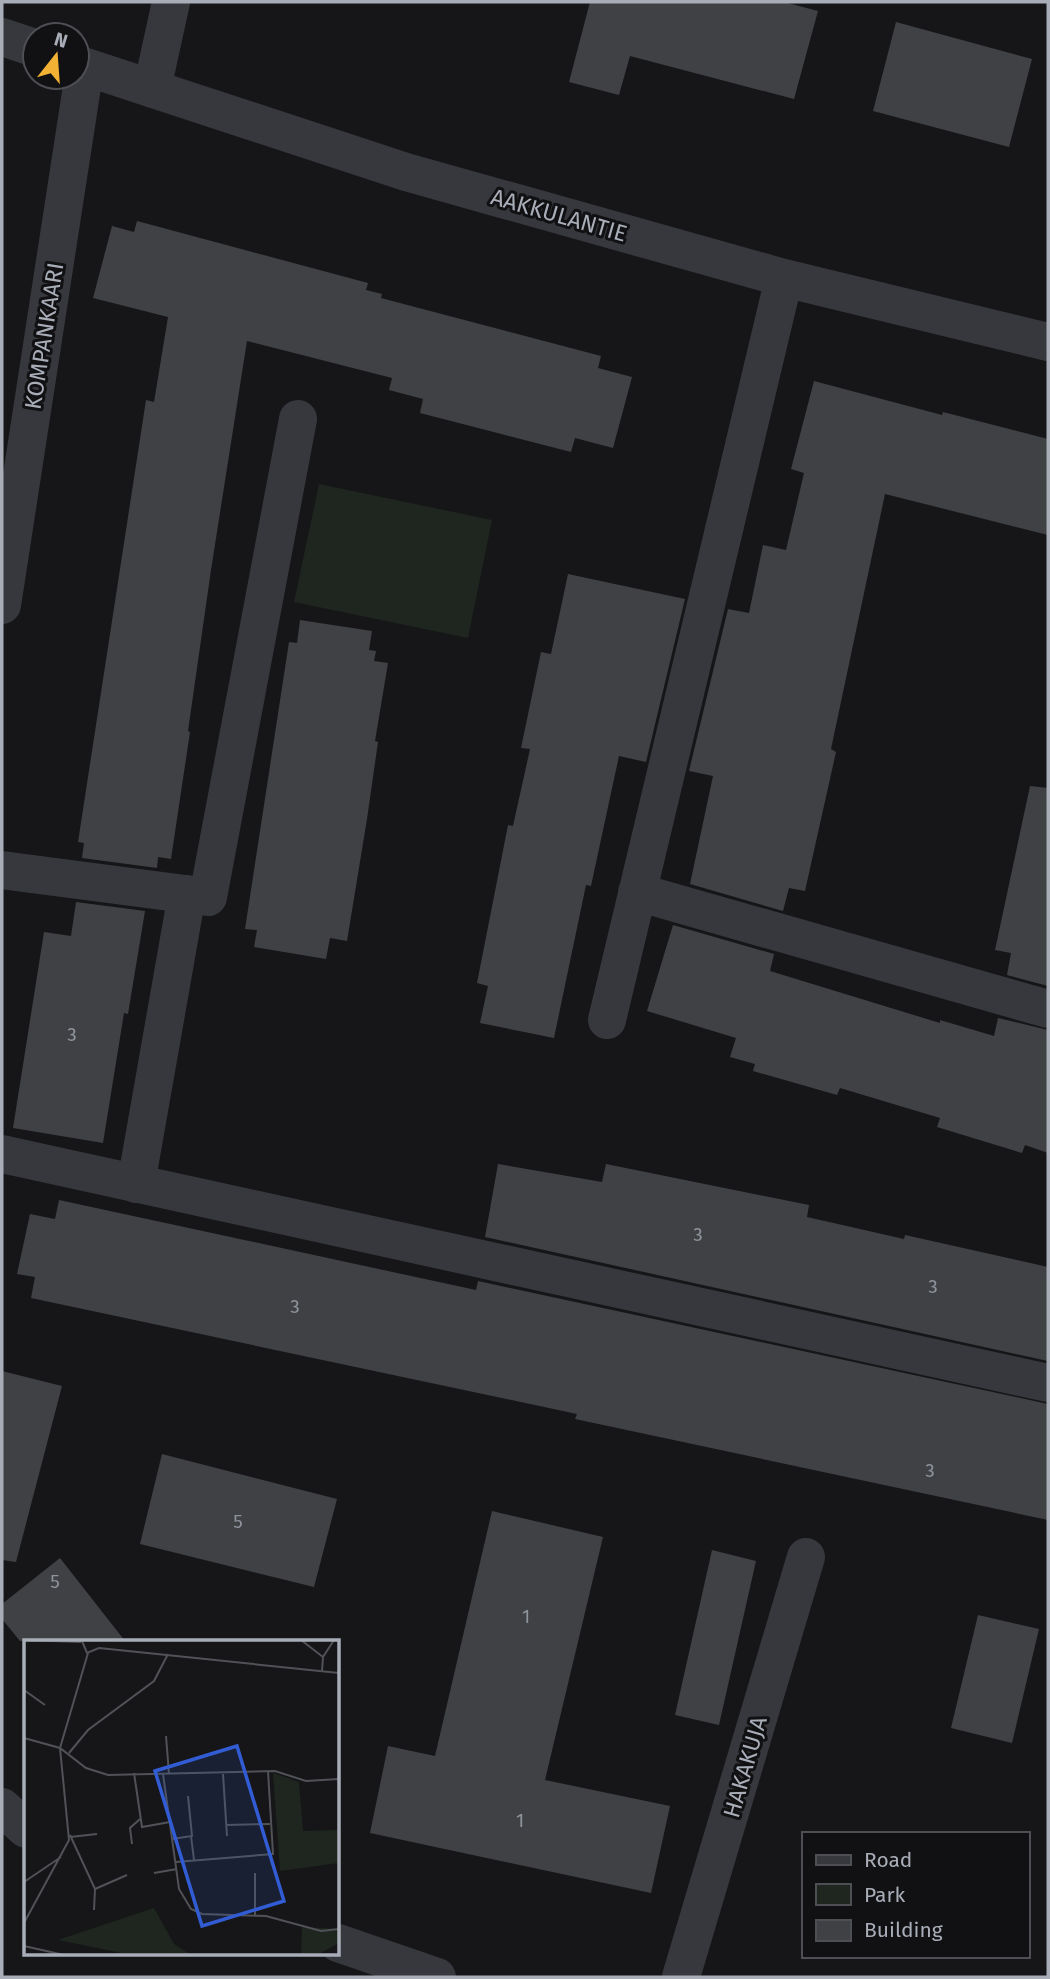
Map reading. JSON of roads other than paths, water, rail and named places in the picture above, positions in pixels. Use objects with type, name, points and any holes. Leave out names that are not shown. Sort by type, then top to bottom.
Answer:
[{"type":"street","points":[[152,89],[171,2]]},
{"type":"street","points":[[2,37],[21,43]]},
{"type":"street","name":"AAKKULANTIE","points":[[91,69],[406,172],[784,278],[1048,341]]},
{"type":"street","name":"KOMPANKAARI","points":[[2,605],[77,91]]},
{"type":"street","points":[[607,1020],[784,278]]},
{"type":"street","points":[[2,870],[208,897],[298,419]]},
{"type":"street","points":[[636,891],[1048,1009]]},
{"type":"street","points":[[136,1184],[187,894]]},
{"type":"street","points":[[2,1154],[1048,1383]]},
{"type":"street","name":"HAKAKUJA","points":[[681,1977],[806,1557]]},
{"type":"street","points":[[2,1807],[24,1827]]},
{"type":"street","points":[[340,1944],[437,1977]]}]
